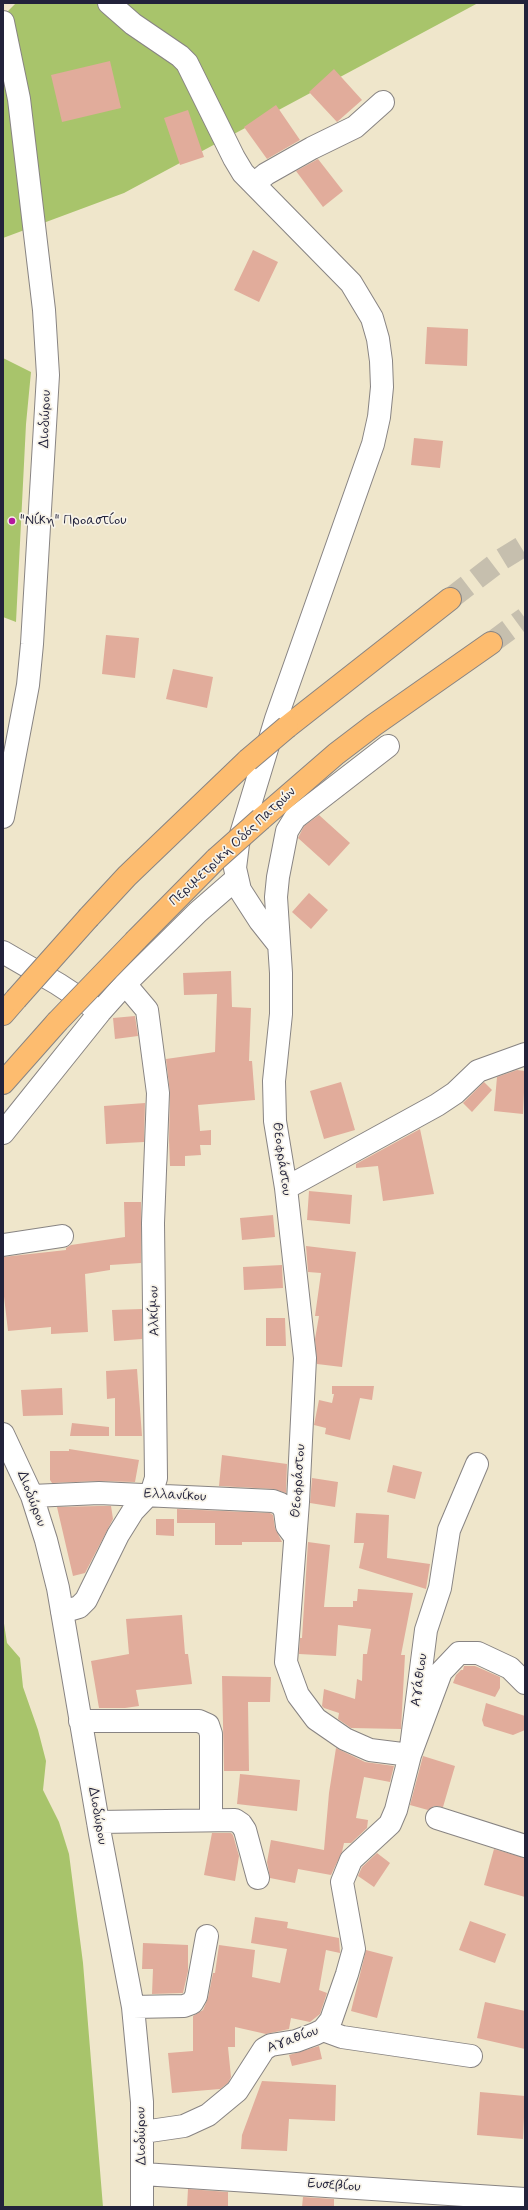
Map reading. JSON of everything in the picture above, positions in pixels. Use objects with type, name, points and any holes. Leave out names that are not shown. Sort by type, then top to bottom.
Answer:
[{"type":"highway","points":[[9,1006],[89,916],[127,876],[248,760],[287,727],[450,599]]},
{"type":"highway","name":"Περιμετρική Οδός Πατρών","points":[[3,1083],[57,1022],[216,859],[336,754],[374,725],[490,643]]},
{"type":"street","points":[[109,3],[133,24],[180,56],[187,63],[234,158],[254,184],[337,267],[364,301],[372,318],[378,339],[382,387],[379,417],[365,468],[276,719],[241,830],[236,856],[236,879],[248,904],[279,945]]},
{"type":"street","name":"Διοδώρου","points":[[3,22],[18,99],[44,310],[48,375],[32,644],[28,685],[3,817]]},
{"type":"street","points":[[254,184],[266,174],[312,148],[351,129],[383,102]]},
{"type":"street","name":"Θεοφράστου","points":[[388,746],[295,818],[287,831],[282,850],[276,897],[281,1014],[274,1081],[277,1143],[286,1188],[305,1358],[286,1662],[298,1695],[316,1719],[345,1739],[370,1750],[410,1755]]},
{"type":"street","points":[[3,1133],[58,1067],[100,1012],[125,984],[198,912],[236,879]]},
{"type":"street","points":[[3,952],[58,984],[100,1012]]},
{"type":"street","name":"Αλκίμου","points":[[62,1612],[76,1609],[83,1603],[118,1535],[133,1511],[154,1486],[156,1472],[153,1216],[158,1093],[147,1010],[125,984]]},
{"type":"street","points":[[286,1188],[437,1105],[455,1093],[478,1071],[525,1054]]},
{"type":"street","points":[[3,1245],[62,1236]]},
{"type":"street","name":"Διοδώρου","points":[[3,1434],[32,1496],[46,1540],[62,1612],[98,1822],[133,2007],[140,2068],[143,2132],[142,2207]]},
{"type":"street","name":"Αγάθιου","points":[[342,1882],[351,1860],[390,1824],[396,1810],[410,1755],[426,1630],[440,1588],[448,1530],[476,1464]]},
{"type":"street","name":"Ελλανίκου","points":[[32,1496],[82,1493],[273,1501],[281,1504],[285,1511],[287,1526],[290,1532],[295,1536]]},
{"type":"street","points":[[410,1755],[441,1672],[459,1653],[478,1654],[510,1668],[525,1683]]},
{"type":"street","points":[[80,1721],[199,1721],[208,1725],[211,1734],[210,1820]]},
{"type":"street","points":[[436,1818],[525,1846]]},
{"type":"street","points":[[98,1822],[235,1820],[241,1824],[245,1830],[258,1878]]},
{"type":"street","name":"Αγαθίου","points":[[143,2132],[184,2126],[208,2115],[237,2091],[264,2049],[275,2044],[305,2038],[323,2030],[334,2011],[353,1952],[353,1941],[342,1882]]},
{"type":"street","points":[[133,2007],[184,2006],[192,2003],[196,1996],[207,1936]]},
{"type":"street","points":[[323,2030],[342,2037],[470,2056]]},
{"type":"street","name":"Ευσεβίου","points":[[143,2174],[525,2199]]},
{"type":"green space","points":[[16,3],[478,3],[124,193],[3,238],[3,16]]},
{"type":"green space","name":"\"Νίκη\" Προαστίου","points":[[3,358],[31,372],[26,424],[16,622],[3,617]]},
{"type":"green space","points":[[3,1617],[7,1643],[20,1658],[23,1687],[38,1730],[46,1761],[43,1790],[59,1822],[69,1854],[83,1963],[103,2207],[3,2207]]},
{"type":"building","points":[[110,61],[121,108],[62,122],[51,75]]},
{"type":"building","points":[[334,69],[362,100],[337,122],[309,92]]},
{"type":"building","points":[[276,105],[300,140],[267,159],[244,127]]},
{"type":"building","points":[[188,110],[204,157],[180,165],[164,118]]},
{"type":"building","points":[[318,159],[343,191],[323,207],[296,171]]},
{"type":"building","points":[[253,250],[278,262],[259,302],[234,290]]},
{"type":"building","points":[[427,327],[468,329],[467,366],[425,364]]},
{"type":"building","points":[[414,438],[443,441],[440,468],[411,465]]},
{"type":"building","points":[[106,635],[139,638],[135,678],[102,674]]},
{"type":"building","points":[[173,669],[213,677],[207,708],[166,699]]},
{"type":"building","points":[[319,815],[350,843],[329,866],[298,838],[304,826]]},
{"type":"building","points":[[309,893],[328,910],[311,929],[292,912]]},
{"type":"building","points":[[231,971],[232,1007],[251,1008],[249,1061],[252,1061],[255,1100],[198,1105],[200,1131],[211,1130],[211,1145],[200,1145],[201,1155],[185,1156],[185,1166],[170,1166],[170,1093],[166,1059],[215,1052],[217,994],[184,995],[183,973]]},
{"type":"building","points":[[135,1016],[138,1036],[115,1039],[113,1018]]},
{"type":"building","points":[[517,1070],[525,1071],[523,1114],[494,1111],[497,1077]]},
{"type":"building","points":[[341,1082],[355,1130],[324,1139],[310,1091]]},
{"type":"building","points":[[484,1082],[492,1090],[472,1112],[463,1103]]},
{"type":"building","points":[[145,1103],[144,1142],[106,1144],[104,1106]]},
{"type":"building","points":[[420,1129],[434,1194],[383,1201],[378,1166],[356,1168],[356,1164]]},
{"type":"building","points":[[309,1191],[352,1195],[350,1224],[307,1220]]},
{"type":"building","points":[[124,1202],[141,1202],[141,1263],[110,1265],[110,1270],[85,1274],[88,1332],[51,1334],[51,1327],[8,1331],[3,1288],[3,1257],[66,1250],[66,1248],[71,1245],[125,1237]]},
{"type":"building","points":[[273,1215],[275,1237],[242,1240],[240,1218]]},
{"type":"building","points":[[306,1246],[356,1252],[342,1367],[317,1364],[315,1339],[319,1316],[315,1316],[321,1273],[308,1272]]},
{"type":"building","points":[[282,1265],[283,1288],[244,1290],[243,1267]]},
{"type":"building","points":[[142,1309],[142,1339],[114,1341],[112,1310]]},
{"type":"building","points":[[266,1318],[285,1318],[286,1346],[266,1346]]},
{"type":"building","points":[[137,1369],[142,1436],[115,1436],[115,1398],[107,1399],[106,1371]]},
{"type":"building","points":[[332,1386],[374,1386],[372,1400],[360,1398],[350,1440],[325,1434],[326,1428],[314,1425],[319,1400],[332,1403],[334,1394],[332,1394]]},
{"type":"building","points":[[62,1388],[63,1415],[23,1416],[21,1390]]},
{"type":"building","points":[[72,1423],[109,1427],[109,1436],[70,1436]]},
{"type":"building","points":[[69,1449],[139,1460],[135,1482],[98,1481],[52,1483],[50,1480],[50,1451],[69,1451]]},
{"type":"building","points":[[222,1455],[287,1464],[286,1493],[274,1489],[219,1486]]},
{"type":"building","points":[[393,1465],[422,1472],[415,1499],[387,1492]]},
{"type":"building","points":[[312,1478],[338,1482],[335,1507],[310,1503]]},
{"type":"building","points":[[111,1506],[113,1519],[85,1573],[73,1576],[57,1507]]},
{"type":"building","points":[[177,1509],[270,1513],[273,1515],[275,1528],[282,1542],[242,1542],[242,1545],[215,1545],[215,1523],[177,1523]]},
{"type":"building","points":[[356,1513],[389,1515],[387,1558],[430,1564],[426,1589],[359,1568],[364,1543],[354,1543]]},
{"type":"building","points":[[156,1519],[174,1519],[174,1536],[156,1535]]},
{"type":"building","points":[[308,1542],[330,1545],[324,1607],[353,1607],[353,1601],[357,1601],[358,1589],[413,1593],[401,1655],[405,1655],[401,1729],[351,1728],[338,1719],[339,1713],[322,1706],[324,1689],[355,1699],[357,1679],[362,1681],[363,1654],[367,1654],[371,1629],[338,1625],[336,1656],[299,1654],[300,1638],[302,1638]]},
{"type":"building","points":[[182,1615],[185,1654],[188,1654],[192,1684],[136,1690],[139,1706],[125,1708],[99,1708],[91,1661],[129,1654],[126,1619]]},
{"type":"building","points":[[464,1666],[475,1666],[500,1677],[500,1688],[495,1697],[453,1683],[456,1675],[463,1670]]},
{"type":"building","points":[[222,1676],[271,1677],[270,1702],[248,1702],[249,1771],[224,1771]]},
{"type":"building","points":[[486,1703],[525,1716],[525,1730],[513,1735],[484,1726],[482,1720]]},
{"type":"building","points":[[336,1748],[365,1762],[394,1766],[390,1782],[364,1777],[356,1818],[368,1820],[367,1828],[351,1843],[344,1843],[342,1852],[331,1875],[298,1869],[295,1883],[270,1878],[267,1862],[271,1840],[324,1850],[329,1793]]},
{"type":"building","points":[[423,1756],[455,1766],[443,1807],[434,1806],[428,1810],[410,1805]]},
{"type":"building","points":[[240,1774],[300,1780],[297,1811],[237,1804]]},
{"type":"building","points":[[212,1833],[231,1833],[233,1835],[239,1856],[235,1881],[204,1875]]},
{"type":"building","points":[[494,1849],[525,1858],[525,1897],[484,1885]]},
{"type":"building","points":[[377,1853],[390,1863],[374,1887],[358,1876],[362,1867]]},
{"type":"building","points":[[255,1917],[288,1922],[287,1928],[339,1938],[340,1953],[326,1950],[319,1990],[327,1993],[320,2014],[310,2022],[291,2018],[289,2029],[266,2034],[235,2027],[235,2047],[228,2047],[231,2077],[228,2083],[220,2089],[172,2093],[168,2053],[193,2051],[193,2016],[203,2010],[208,1998],[213,1973],[215,1973],[219,1945],[255,1950],[252,1977],[280,1983],[287,1949],[251,1943]]},
{"type":"building","points":[[470,1921],[506,1934],[495,1963],[459,1950]]},
{"type":"building","points":[[143,1943],[188,1945],[188,1971],[183,1993],[152,1994],[153,1969],[142,1969]]},
{"type":"building","points":[[366,1950],[393,1957],[377,2018],[351,2011]]},
{"type":"building","points":[[485,2002],[525,2011],[525,2049],[477,2038]]},
{"type":"building","points":[[319,2046],[322,2059],[292,2066],[289,2055]]},
{"type":"building","points":[[262,2081],[336,2085],[335,2121],[289,2119],[287,2151],[241,2149],[242,2135]]},
{"type":"building","points":[[480,2092],[525,2096],[523,2139],[477,2135]]},
{"type":"building","points":[[188,2189],[228,2192],[228,2207],[187,2207]]},
{"type":"building","points":[[303,2197],[334,2199],[334,2207],[302,2207]]},
{"type":"tunnel","points":[[450,599],[502,559],[525,545]]},
{"type":"tunnel","points":[[491,643],[525,618]]},
{"type":"place","name":"\"Νίκη\" Προαστίου","points":[[12,521]]}]
